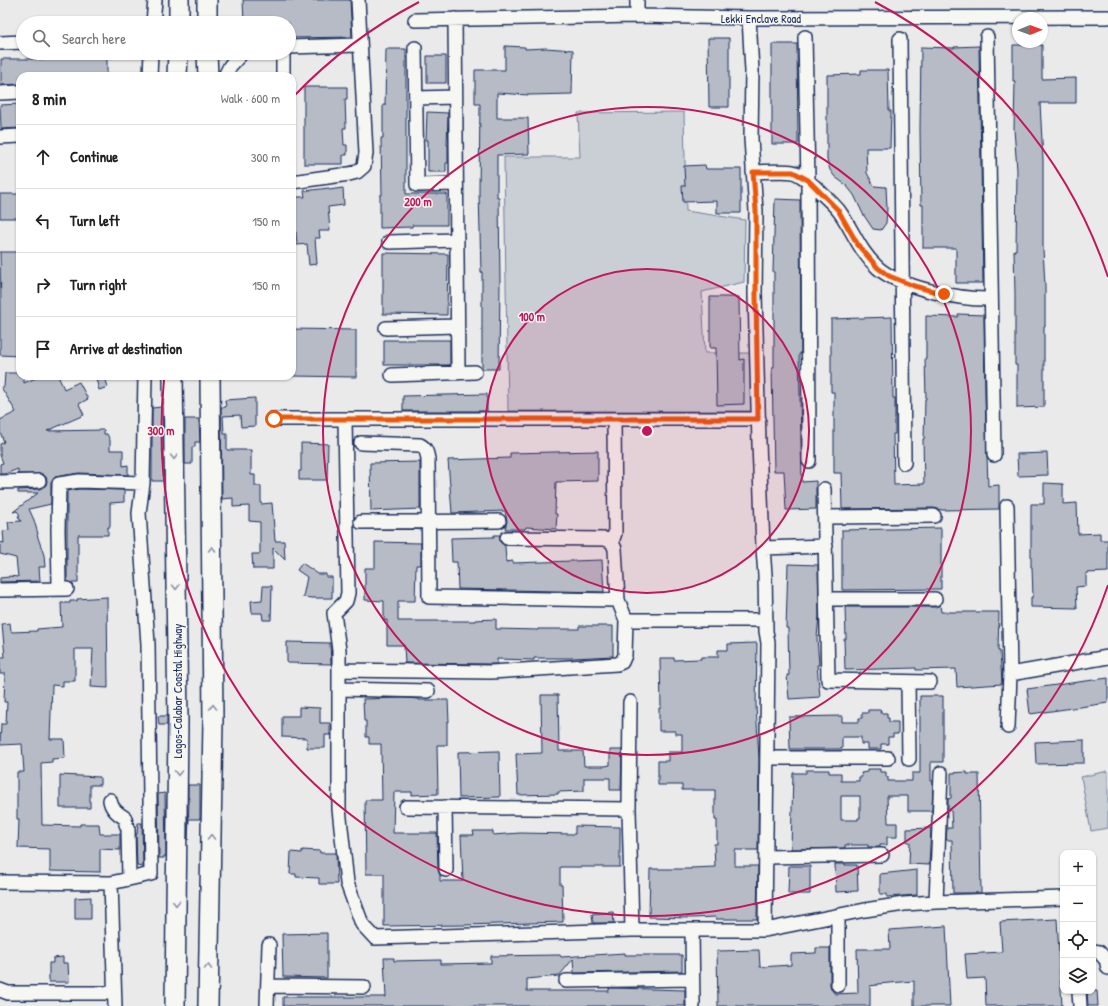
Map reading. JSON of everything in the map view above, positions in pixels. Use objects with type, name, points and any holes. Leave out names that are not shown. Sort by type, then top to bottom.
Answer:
[{"type":"highway","points":[[179,0],[179,16]]},
{"type":"highway","points":[[207,0],[207,16]]},
{"type":"highway","points":[[177,72],[178,60]]},
{"type":"highway","points":[[207,60],[208,72]]},
{"type":"highway","name":"Lagos-Calabar Coastal Highway","points":[[173,380],[178,720],[175,1006]]},
{"type":"highway","points":[[208,1006],[213,721],[210,380]]},
{"type":"street","points":[[154,16],[155,0]]},
{"type":"street","points":[[296,181],[358,172],[364,166],[366,153],[358,0]]},
{"type":"street","points":[[636,16],[637,0]]},
{"type":"street","name":"Lekki Enclave Road","points":[[415,20],[636,16],[749,18],[1108,17]]},
{"type":"street","points":[[749,18],[752,70],[751,139],[756,211],[758,419],[768,643],[766,930]]},
{"type":"street","points":[[455,19],[458,373]]},
{"type":"street","points":[[805,37],[808,180],[809,461]]},
{"type":"street","points":[[987,37],[994,455]]},
{"type":"street","points":[[900,39],[904,463]]},
{"type":"street","points":[[0,44],[16,43]]},
{"type":"street","points":[[296,47],[360,46]]},
{"type":"street","points":[[415,48],[417,185],[456,184]]},
{"type":"street","points":[[150,72],[151,60]]},
{"type":"street","points":[[227,72],[236,60]]},
{"type":"street","points":[[283,60],[283,72]]},
{"type":"street","points":[[0,93],[16,92]]},
{"type":"street","points":[[416,98],[455,97]]},
{"type":"street","points":[[0,137],[16,136]]},
{"type":"street","points":[[753,172],[793,172],[808,180],[838,210],[858,245],[878,268],[889,276],[914,286],[944,294],[975,300],[991,299]]},
{"type":"street","points":[[389,242],[456,240]]},
{"type":"street","points":[[386,328],[457,326]]},
{"type":"street","points":[[392,375],[475,372]]},
{"type":"street","points":[[0,882],[111,883],[151,874],[148,644],[139,513],[143,483],[145,380]]},
{"type":"street","points":[[274,419],[758,419]]},
{"type":"street","points":[[345,419],[348,593],[346,601],[334,613],[339,650],[339,810],[347,883],[362,924],[375,938],[632,930],[766,930],[865,910],[936,902],[1060,898]]},
{"type":"street","points":[[339,670],[491,672],[617,664],[622,662],[625,655],[626,620],[618,600],[615,549],[612,542],[615,533],[614,419]]},
{"type":"street","points":[[361,443],[420,445],[427,451],[429,597],[618,600]]},
{"type":"street","points":[[0,482],[39,481]]},
{"type":"street","points":[[0,590],[63,587],[58,530],[59,484],[79,481],[143,483]]},
{"type":"street","points":[[824,489],[828,680],[930,682]]},
{"type":"street","points":[[1007,506],[1010,674],[1008,727]]},
{"type":"street","points":[[825,517],[934,516]]},
{"type":"street","points":[[361,522],[499,521]]},
{"type":"street","points":[[507,538],[605,539],[612,542]]},
{"type":"street","points":[[763,548],[826,546]]},
{"type":"street","points":[[827,599],[935,599]]},
{"type":"street","points":[[626,620],[766,620]]},
{"type":"street","points":[[1010,674],[1108,657]]},
{"type":"street","points":[[908,682],[909,759]]},
{"type":"street","points":[[339,689],[428,691]]},
{"type":"street","points":[[630,702],[629,809],[632,930]]},
{"type":"street","points":[[767,758],[888,758]]},
{"type":"street","points":[[936,902],[941,773]]},
{"type":"street","points":[[110,800],[112,808],[125,818],[128,829],[129,879]]},
{"type":"street","points":[[406,807],[629,809]]},
{"type":"street","points":[[445,807],[446,870]]},
{"type":"street","points":[[766,857],[882,855]]},
{"type":"street","points":[[111,883],[115,1006]]},
{"type":"street","points":[[838,916],[838,985]]},
{"type":"street","points":[[692,930],[693,1006]]},
{"type":"street","points":[[267,1006],[269,945]]},
{"type":"street","points":[[1096,952],[1099,952],[1106,960],[1108,968]]},
{"type":"street","points":[[566,981],[692,978]]},
{"type":"street","points":[[268,986],[364,987]]},
{"type":"street","points":[[0,990],[8,993],[114,992]]},
{"type":"street","points":[[1080,994],[1080,1006]]},
{"type":"shaded area","points":[[684,112],[686,211],[745,220],[744,282],[702,292],[705,353],[753,353],[758,411],[508,411],[504,157],[580,157],[578,113]]},
{"type":"shaded area","points":[[1108,771],[1108,828],[1091,831],[1081,777]]},
{"type":"building","points":[[243,0],[350,0],[352,37],[296,38],[296,16],[244,16]]},
{"type":"building","points":[[708,38],[729,38],[729,107],[709,107]]},
{"type":"building","points":[[772,44],[797,44],[798,144],[772,144]]},
{"type":"building","points":[[505,46],[525,47],[525,49],[546,48],[573,50],[572,94],[529,95],[497,93],[497,118],[528,118],[529,154],[497,155],[500,282],[499,369],[482,369],[482,272],[479,191],[480,104],[475,104],[475,70],[505,70]]},
{"type":"building","points":[[979,46],[983,283],[956,283],[956,248],[923,248],[920,129],[921,47],[954,48]]},
{"type":"building","points":[[1013,48],[1042,48],[1042,79],[1076,78],[1076,103],[1040,103],[1043,160],[1043,249],[1045,286],[1044,407],[1017,408],[1014,250],[1016,250],[1017,170],[1014,129],[1015,81],[1013,81]]},
{"type":"building","points":[[386,49],[406,49],[406,194],[447,194],[447,225],[412,225],[412,227],[380,228],[380,195],[382,195],[381,138],[383,138],[383,105],[385,105]]},
{"type":"building","points":[[427,56],[446,56],[446,83],[427,83]]},
{"type":"building","points":[[1,59],[107,60],[107,72],[16,72],[16,84],[1,85]]},
{"type":"building","points":[[861,70],[888,70],[889,111],[891,111],[890,148],[866,148],[867,173],[874,186],[886,187],[886,223],[881,230],[873,229],[863,214],[854,195],[846,185],[835,177],[830,170],[827,160],[827,75],[861,74]]},
{"type":"building","points":[[304,87],[347,87],[347,99],[345,99],[346,128],[343,128],[344,145],[347,145],[347,155],[343,155],[343,164],[304,164]]},
{"type":"building","points":[[16,104],[16,128],[1,129],[0,105]]},
{"type":"building","points":[[427,112],[448,113],[448,163],[446,163],[446,172],[428,172],[428,140],[426,140]]},
{"type":"building","points":[[705,165],[706,169],[741,169],[741,213],[717,213],[717,201],[683,202],[682,186],[685,186],[684,166]]},
{"type":"building","points":[[343,188],[344,205],[328,207],[330,231],[319,231],[320,238],[315,238],[317,264],[309,265],[307,244],[297,245],[296,232],[296,197],[305,197],[304,191]]},
{"type":"building","points":[[0,194],[16,194],[16,218],[0,218]]},
{"type":"building","points":[[775,199],[800,200],[801,354],[799,354],[802,482],[816,481],[816,509],[786,510],[784,471],[774,471],[772,368],[774,368],[773,272]]},
{"type":"building","points":[[0,252],[16,252],[16,356],[0,355],[0,306],[1,307]]},
{"type":"building","points":[[383,253],[448,254],[447,315],[383,314]]},
{"type":"building","points":[[710,297],[739,297],[740,360],[744,359],[744,404],[717,405],[716,348],[710,348]]},
{"type":"building","points":[[958,314],[984,315],[988,486],[999,485],[999,509],[842,509],[841,473],[834,473],[834,392],[831,392],[831,319],[892,317],[893,398],[895,398],[895,434],[893,434],[894,485],[924,484],[923,439],[926,399],[926,316],[958,317]]},
{"type":"building","points":[[296,329],[356,330],[356,377],[296,376]]},
{"type":"building","points":[[384,340],[450,340],[450,365],[384,365]]},
{"type":"building","points":[[5,373],[16,373],[16,380],[24,380],[24,383],[31,380],[60,380],[64,389],[79,382],[88,399],[79,404],[84,415],[47,431],[104,430],[104,434],[107,434],[110,440],[110,450],[123,450],[123,466],[128,465],[128,475],[79,473],[55,477],[51,483],[51,504],[29,509],[34,520],[37,535],[44,555],[45,567],[39,567],[40,581],[0,582],[0,578],[9,576],[18,577],[16,558],[0,554],[0,542],[4,543],[3,531],[9,530],[8,522],[21,521],[18,516],[20,515],[17,511],[13,512],[38,493],[18,493],[18,490],[40,489],[46,485],[47,481],[46,477],[42,474],[18,474],[18,469],[5,474],[0,474],[0,464],[3,463],[0,455],[0,444],[4,442],[0,432],[0,420],[16,412],[1,387],[4,387]]},
{"type":"building","points":[[96,380],[106,380],[108,387],[99,390]]},
{"type":"building","points":[[487,394],[487,411],[403,411],[403,396]]},
{"type":"building","points":[[255,398],[255,426],[241,427],[240,415],[223,416],[224,434],[227,434],[227,450],[251,450],[251,475],[255,475],[255,486],[261,486],[261,504],[272,503],[275,541],[284,541],[285,560],[273,548],[273,569],[253,569],[252,554],[260,554],[260,522],[249,521],[249,506],[233,507],[233,498],[222,499],[221,407],[226,407],[225,400]]},
{"type":"building","points":[[162,407],[164,481],[152,481],[152,408]]},
{"type":"building","points":[[185,419],[199,419],[200,442],[195,442],[195,447],[192,447],[192,464],[185,464]]},
{"type":"building","points":[[301,443],[328,444],[327,480],[299,480],[299,471],[301,471]]},
{"type":"building","points":[[598,451],[598,481],[556,482],[556,529],[526,527],[525,529],[505,529],[507,521],[505,511],[452,513],[448,460],[510,458],[510,453]]},
{"type":"building","points":[[1047,453],[1048,475],[1018,476],[1017,454]]},
{"type":"building","points":[[420,462],[420,509],[371,511],[370,463]]},
{"type":"building","points":[[1044,483],[1063,484],[1063,504],[1077,503],[1078,534],[1100,533],[1100,540],[1108,540],[1108,572],[1086,573],[1086,586],[1076,587],[1077,608],[1031,607],[1031,597],[1033,597],[1031,567],[1031,504],[1044,504]]},
{"type":"building","points":[[79,489],[124,490],[124,502],[110,503],[110,527],[108,527],[108,535],[78,535],[78,583],[72,583],[67,581],[67,491]]},
{"type":"building","points":[[941,528],[941,589],[842,590],[842,530]]},
{"type":"building","points":[[494,535],[500,535],[500,542],[505,546],[506,562],[602,560],[604,592],[458,589],[457,562],[452,562],[451,538],[494,537]]},
{"type":"building","points":[[375,542],[421,543],[421,565],[416,565],[415,601],[398,601],[398,621],[475,621],[496,619],[496,629],[538,630],[579,629],[579,626],[613,626],[613,656],[534,658],[534,660],[497,659],[497,664],[405,663],[404,645],[387,645],[387,620],[384,621],[384,601],[365,600],[365,568],[375,568]]},
{"type":"building","points":[[302,563],[318,574],[326,574],[326,577],[332,577],[332,598],[303,597],[307,577],[297,570]]},
{"type":"building","points":[[788,564],[818,565],[819,615],[817,638],[819,665],[817,665],[820,697],[789,699],[787,675],[789,675],[788,628],[786,628]]},
{"type":"building","points":[[263,586],[272,586],[271,620],[263,620],[262,613],[252,613],[251,601],[262,600]]},
{"type":"building","points":[[107,597],[108,688],[91,687],[93,649],[75,649],[75,681],[63,681],[63,686],[52,685],[50,739],[64,739],[65,758],[52,759],[52,762],[41,763],[42,825],[80,826],[80,824],[99,824],[100,834],[120,834],[120,850],[100,849],[100,872],[50,871],[50,849],[18,848],[19,819],[17,819],[17,772],[24,772],[22,744],[0,745],[1,724],[6,724],[7,702],[4,702],[5,674],[0,674],[0,657],[5,657],[2,624],[10,623],[12,632],[37,631],[37,629],[62,627],[61,603],[70,603],[70,601],[77,601],[77,599]]},
{"type":"building","points":[[940,605],[941,612],[999,612],[998,651],[1000,651],[1002,684],[957,687],[956,669],[916,670],[916,668],[845,670],[845,607],[935,607]]},
{"type":"building","points":[[287,642],[330,643],[331,664],[287,663]]},
{"type":"building","points":[[757,643],[756,705],[759,759],[758,850],[735,850],[735,866],[758,866],[757,919],[716,919],[716,917],[649,917],[650,869],[691,869],[715,867],[714,844],[717,844],[715,790],[682,790],[682,785],[658,785],[658,761],[668,761],[668,752],[682,752],[682,734],[675,734],[675,731],[659,731],[659,708],[661,708],[660,658],[674,658],[674,660],[718,657],[718,650],[728,650],[728,644]]},
{"type":"building","points":[[1108,678],[1108,703],[1030,714],[1027,689]]},
{"type":"building","points":[[541,695],[558,695],[559,751],[583,751],[584,766],[605,766],[610,765],[610,750],[622,750],[621,790],[610,790],[610,778],[584,778],[584,791],[558,792],[558,794],[518,795],[516,754],[542,753]]},
{"type":"building","points":[[920,696],[943,696],[943,762],[931,762],[931,781],[933,781],[932,811],[908,811],[908,796],[887,796],[888,823],[897,823],[897,837],[887,837],[887,845],[880,845],[880,847],[868,847],[868,845],[845,845],[845,848],[791,849],[793,773],[806,773],[806,770],[829,770],[829,773],[841,773],[841,781],[859,781],[859,777],[862,777],[861,773],[867,772],[867,769],[880,769],[880,772],[886,772],[888,781],[912,781],[912,773],[920,773]],"holes":[[[841,796],[860,796],[860,818],[858,818],[858,820],[841,820]]]},
{"type":"building","points":[[404,698],[419,700],[448,700],[449,722],[447,722],[447,745],[437,745],[438,794],[412,795],[412,792],[394,792],[393,833],[437,833],[438,870],[440,881],[463,881],[461,835],[474,835],[473,831],[493,831],[493,835],[520,833],[575,834],[575,826],[620,827],[620,867],[560,867],[563,922],[384,926],[384,874],[366,874],[365,800],[382,800],[381,744],[369,744],[369,737],[366,737],[366,721],[364,721],[363,699]]},
{"type":"building","points":[[299,707],[320,708],[320,723],[330,723],[330,735],[325,735],[325,748],[307,748],[307,738],[282,737],[282,716],[299,716]]},
{"type":"building","points":[[868,710],[881,710],[880,713],[887,713],[889,722],[898,722],[898,734],[893,734],[893,737],[888,737],[888,744],[881,744],[881,749],[868,749],[868,744],[861,744],[861,737],[842,737],[842,749],[790,749],[789,717],[842,716],[842,722],[859,722],[859,718],[862,718],[862,713],[868,713]]},
{"type":"building","points":[[158,716],[167,716],[167,725],[159,725]]},
{"type":"building","points":[[1084,740],[1084,763],[1036,764],[1035,742]]},
{"type":"building","points":[[499,751],[500,797],[459,798],[458,752]]},
{"type":"building","points":[[967,772],[967,774],[979,774],[981,893],[953,893],[952,840],[946,840],[947,828],[952,828],[951,810],[948,810],[948,799],[951,798],[951,773]]},
{"type":"building","points":[[60,775],[100,777],[100,785],[90,785],[90,808],[60,808]]},
{"type":"building","points":[[188,785],[200,785],[200,819],[189,819],[188,840],[189,798]]},
{"type":"building","points":[[165,793],[166,856],[164,856],[164,858],[159,858],[158,794]]},
{"type":"building","points":[[138,823],[142,823],[143,867],[137,866],[136,834]]},
{"type":"building","points":[[931,828],[929,865],[909,864],[910,842],[907,842],[907,829]]},
{"type":"building","points":[[302,850],[320,851],[320,853],[336,853],[337,884],[319,884],[319,878],[296,877],[296,874],[290,874],[291,852],[302,853]]},
{"type":"building","points":[[835,864],[857,865],[858,891],[836,892]]},
{"type":"building","points":[[789,866],[810,866],[810,894],[788,894]]},
{"type":"building","points":[[917,870],[917,895],[887,897],[887,894],[880,894],[880,874]]},
{"type":"building","points":[[91,897],[91,919],[75,919],[75,898]]},
{"type":"building","points":[[613,912],[614,923],[593,923],[592,914]]},
{"type":"building","points":[[1057,919],[1060,994],[1061,994],[1062,1006],[986,1006],[985,978],[967,979],[965,954],[1002,952],[1000,922]]},
{"type":"building","points":[[946,926],[950,1006],[914,1006],[914,981],[870,986],[870,1006],[718,1006],[717,951],[759,950],[760,967],[791,965],[791,954],[816,953],[816,948],[830,948],[831,989],[835,994],[858,993],[857,949],[890,949],[889,930]]},
{"type":"building","points":[[327,933],[327,978],[283,977],[282,934]]},
{"type":"building","points":[[625,953],[625,955],[682,955],[682,971],[574,973],[573,959],[559,976],[527,979],[527,991],[609,991],[609,988],[685,990],[685,1006],[283,1006],[283,997],[386,997],[384,958],[394,958],[394,961],[441,960],[441,964],[491,963],[491,956],[560,955],[561,957]]},
{"type":"building","points":[[63,957],[63,963],[68,963],[69,982],[49,982],[49,963],[53,963],[53,958]]},
{"type":"building","points":[[1097,991],[1098,1006],[1088,1006],[1087,994],[1096,994]]},
{"type":"route","points":[[274,419],[758,419],[756,211],[753,172],[793,172],[808,180],[838,210],[858,245],[878,268],[889,276],[914,286],[944,294]]}]
